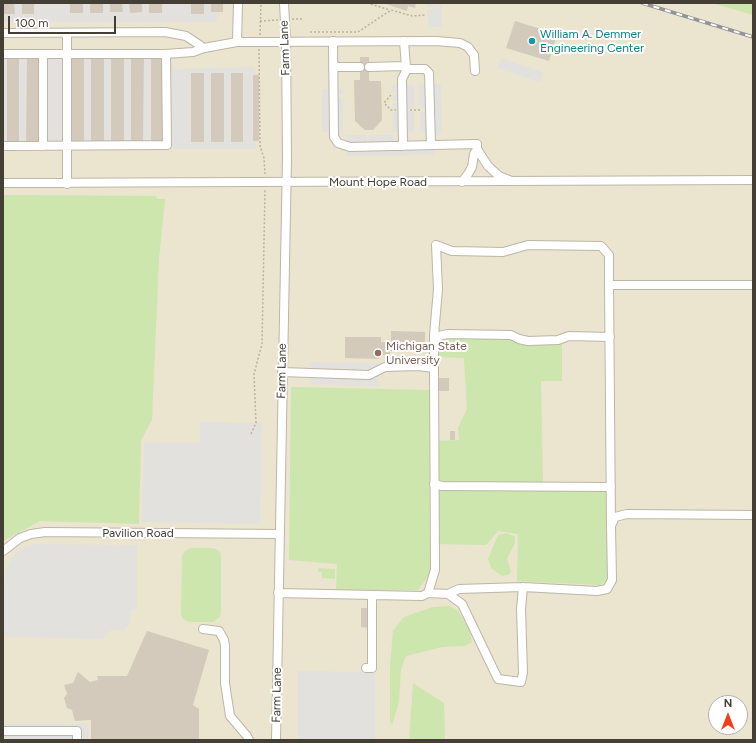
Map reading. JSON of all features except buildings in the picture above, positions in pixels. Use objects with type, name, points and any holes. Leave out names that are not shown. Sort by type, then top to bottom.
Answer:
[{"type":"street","points":[[238,3],[238,42]]},
{"type":"street","name":"Farm Lane","points":[[276,740],[286,182],[286,41],[284,3]]},
{"type":"street","points":[[3,33],[165,32],[186,36],[204,48]]},
{"type":"street","points":[[66,33],[67,184]]},
{"type":"street","points":[[3,54],[166,54],[193,52],[204,48],[238,42],[259,41],[436,41],[460,43],[468,47],[475,61],[475,71]]},
{"type":"street","points":[[333,41],[334,137],[338,143],[350,147],[477,144],[477,149],[488,166],[499,176],[511,181]]},
{"type":"street","points":[[403,146],[402,78],[406,67],[404,41]]},
{"type":"street","points":[[43,54],[44,146]]},
{"type":"street","points":[[3,146],[44,146],[66,144],[167,144],[166,54]]},
{"type":"street","points":[[333,68],[360,67]]},
{"type":"street","points":[[369,67],[406,67],[425,69],[429,73],[431,145]]},
{"type":"street","points":[[462,182],[472,167],[474,154],[477,149]]},
{"type":"street","name":"Mount Hope Road","points":[[3,183],[67,184],[753,180]]},
{"type":"street","points":[[278,593],[422,596],[428,593],[448,594],[459,589],[522,587],[597,591],[607,589],[612,580],[609,255],[601,246],[528,245],[504,252],[452,251],[436,245],[438,289],[434,342],[434,570],[428,593]]},
{"type":"street","points":[[609,285],[753,285]]},
{"type":"street","points":[[434,342],[439,336],[447,334],[511,335],[528,341],[558,340],[569,336],[610,337]]},
{"type":"street","points":[[282,372],[368,375],[385,367],[418,366],[434,368]]},
{"type":"street","points":[[434,484],[442,486],[611,487]]},
{"type":"street","points":[[611,526],[615,517],[627,514],[753,515]]},
{"type":"street","name":"Pavilion Road","points":[[3,550],[20,538],[31,534],[45,532],[279,534]]},
{"type":"street","points":[[448,594],[462,604],[498,679],[521,682],[522,587]]},
{"type":"street","points":[[366,668],[372,668],[372,595]]},
{"type":"street","points":[[203,629],[219,631],[224,640],[225,683],[230,716],[248,736],[249,740]]},
{"type":"street","points":[[3,731],[77,731],[77,740]]},
{"type":"path","points":[[251,434],[256,423],[254,374],[262,344],[265,182],[264,158],[260,146],[259,41],[261,3]]},
{"type":"path","points":[[367,3],[412,16],[426,15]]},
{"type":"path","points":[[310,32],[358,32],[391,10]]},
{"type":"shaded area","name":"Michigan State University","points":[[3,3],[753,3],[753,740],[3,740]]},
{"type":"shaded area","points":[[3,3],[218,3],[218,22],[3,22]]},
{"type":"shaded area","points":[[427,4],[442,4],[442,27],[428,27],[428,10],[433,10],[433,7],[427,7]]},
{"type":"shaded area","points":[[169,57],[174,69],[255,67],[256,149],[3,149],[3,58]]},
{"type":"shaded area","points":[[501,58],[543,72],[540,82],[497,68]]},
{"type":"shaded area","points":[[419,84],[441,84],[442,133],[434,133],[435,155],[346,156],[346,149],[341,149],[332,145],[330,140],[330,132],[322,132],[322,89],[343,89],[343,94],[337,94],[337,97],[343,98],[343,133],[337,133],[338,140],[346,142],[346,135],[367,135],[367,142],[369,142],[369,135],[394,135],[394,141],[397,141],[400,138],[399,132],[393,132],[393,112],[400,112],[399,109],[393,109],[393,103],[399,103],[399,101],[393,101],[393,95],[399,95],[399,93],[392,93],[392,89],[399,88],[392,88],[392,85],[414,85],[414,109],[408,109],[407,111],[414,111],[414,132],[408,133],[407,136],[411,141],[425,140],[426,133],[420,132],[420,112],[426,112],[426,108],[419,108]]},
{"type":"shaded area","points":[[311,362],[379,363],[378,386],[310,384]]},
{"type":"shaded area","points":[[200,422],[262,423],[260,524],[142,522],[144,442],[200,443]]},
{"type":"shaded area","points":[[35,544],[137,545],[137,609],[131,610],[130,624],[122,631],[111,630],[102,639],[3,637],[3,589],[5,573],[15,554],[25,547]]},
{"type":"shaded area","points":[[298,671],[375,672],[375,740],[298,740]]},
{"type":"shaded area","points":[[3,723],[88,724],[88,740],[3,740]]},
{"type":"green space","points":[[712,3],[753,3],[753,15]]},
{"type":"green space","points":[[3,195],[156,196],[157,199],[165,199],[159,259],[152,420],[141,440],[139,524],[40,521],[3,541]]},
{"type":"green space","points":[[442,337],[509,337],[522,342],[562,343],[562,381],[541,381],[543,484],[436,483],[436,441],[459,440],[458,428],[467,409],[464,358],[437,357],[436,342]]},
{"type":"green space","points":[[291,387],[429,390],[430,574],[418,590],[336,590],[337,564],[289,560]]},
{"type":"green space","points":[[436,487],[609,489],[610,579],[600,585],[517,581],[518,534],[498,531],[486,545],[436,544]]},
{"type":"green space","points":[[507,533],[515,537],[515,543],[507,559],[511,572],[508,575],[502,576],[491,568],[488,559],[498,535]]},
{"type":"green space","points":[[190,548],[211,548],[220,552],[221,612],[220,617],[213,622],[192,622],[186,621],[182,618],[182,557],[184,552]]},
{"type":"green space","points":[[318,568],[335,569],[335,579],[322,578],[322,572],[318,572]]},
{"type":"green space","points":[[450,606],[458,611],[470,631],[472,642],[465,646],[442,647],[406,656],[401,669],[399,702],[392,725],[390,720],[390,667],[393,631],[404,617],[433,607]]},
{"type":"green space","points":[[413,683],[444,703],[445,740],[409,740]]},
{"type":"railway","points":[[642,3],[753,37]]},
{"type":"place","name":"William A. Demmer Engineering Center","points":[[532,41]]},
{"type":"place","name":"Michigan State University","points":[[378,353]]}]
